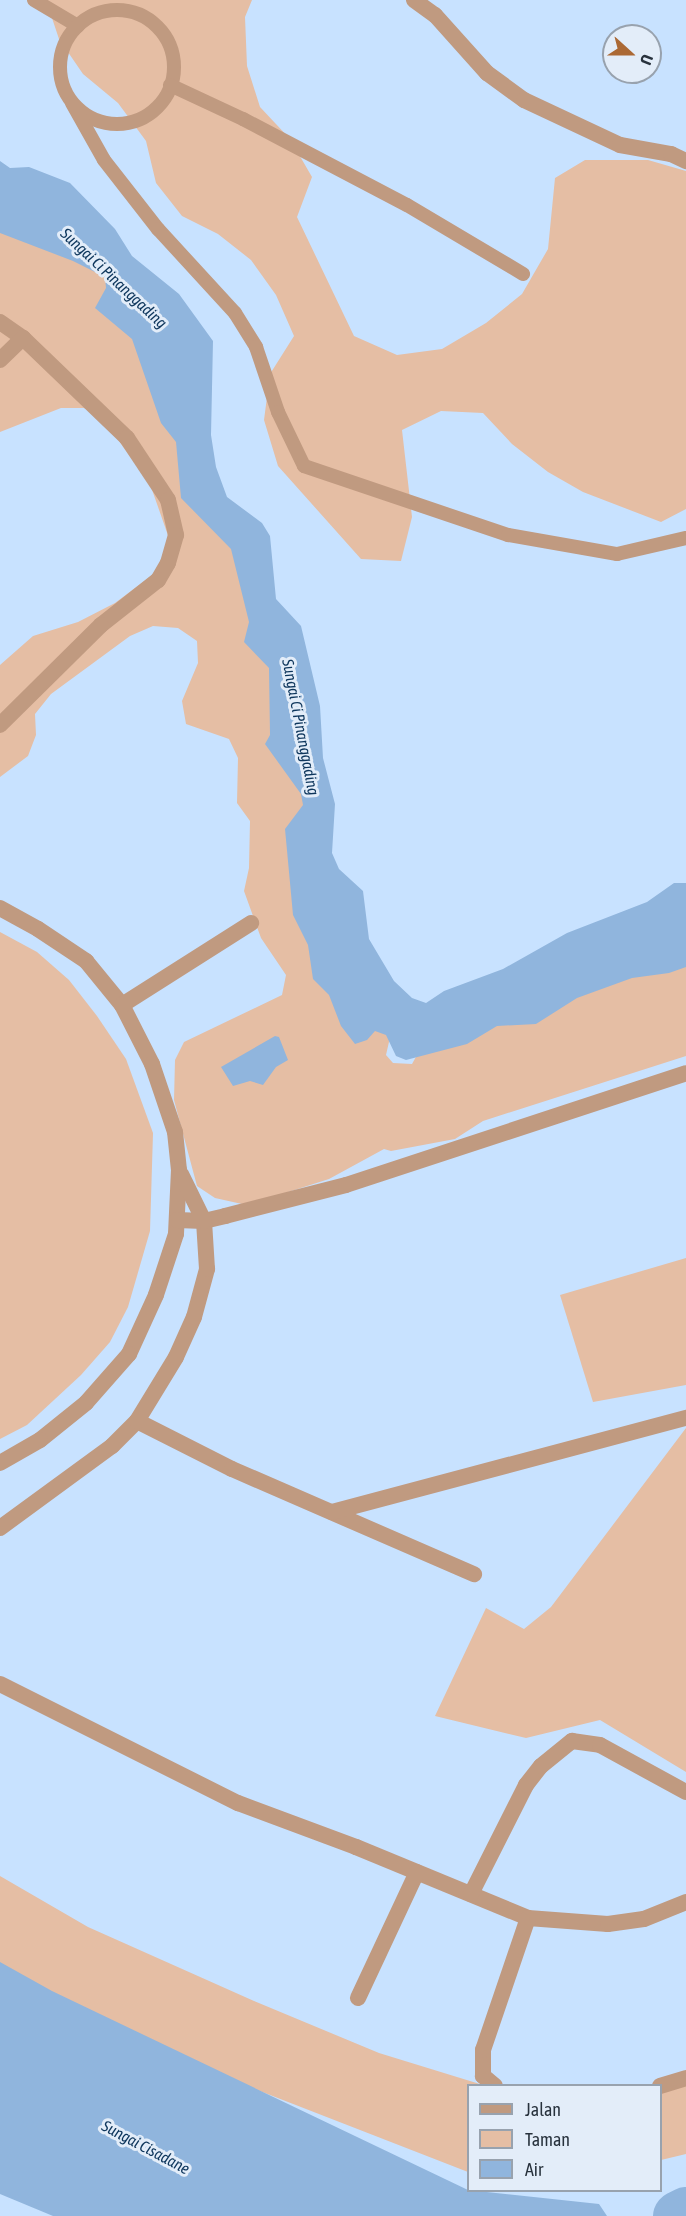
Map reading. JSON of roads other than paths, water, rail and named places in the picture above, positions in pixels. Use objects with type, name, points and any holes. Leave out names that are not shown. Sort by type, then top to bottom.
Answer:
[{"type":"street","points":[[414,0],[435,15],[487,73],[524,100],[620,145],[671,154],[686,161]]},
{"type":"street","points":[[0,322],[23,338],[127,438],[168,500],[176,535],[168,563],[158,580],[101,625],[0,725]]},
{"type":"street","points":[[0,360],[23,338]]},
{"type":"street","points":[[0,908],[77,954],[122,1005],[152,1064],[175,1132],[179,1170],[176,1234],[156,1296],[129,1354],[86,1403],[40,1440],[0,1463]]},
{"type":"street","points":[[122,1005],[251,923]]},
{"type":"street","points":[[177,1220],[204,1221],[346,1185],[686,1073]]},
{"type":"street","points":[[0,1528],[112,1446],[137,1421],[176,1357],[200,1297],[207,1269],[204,1221],[179,1170]]},
{"type":"street","points":[[332,1512],[686,1418]]},
{"type":"street","points":[[137,1421],[232,1468],[474,1575]]},
{"type":"street","points":[[0,1684],[238,1803],[417,1872],[528,1918],[608,1924],[644,1919],[686,1902]]},
{"type":"street","points":[[471,1894],[526,1785],[541,1766],[572,1741],[600,1745],[686,1792]]},
{"type":"street","points":[[358,1998],[417,1872]]},
{"type":"street","points":[[494,2084],[483,2076],[483,2050],[528,1918]]},
{"type":"street","points":[[662,2085],[686,2078]]},
{"type":"lane","points":[[34,0],[78,26]]},
{"type":"lane","points":[[72,103],[85,114],[100,122],[117,124],[135,121],[150,113],[163,101],[174,67],[170,48],[161,32],[147,19],[130,12],[111,10],[93,15],[78,26],[64,47],[60,72],[64,88],[72,103],[104,160],[158,230],[235,313],[256,347],[278,412],[304,466],[508,535],[617,554],[686,538]]},
{"type":"lane","points":[[170,85],[243,119],[407,206],[523,274]]},
{"type":"water","name":"Sungai Ci Pinanggading","points":[[0,161],[10,168],[29,167],[70,183],[115,229],[132,256],[179,294],[213,341],[211,435],[216,467],[227,497],[262,523],[270,536],[276,599],[301,626],[320,706],[323,758],[335,804],[332,853],[339,869],[363,891],[369,939],[394,981],[412,998],[426,1003],[444,991],[503,969],[567,933],[647,902],[674,883],[686,883],[686,967],[669,973],[632,978],[577,998],[536,1024],[497,1026],[467,1044],[406,1060],[396,1056],[386,1035],[375,1031],[367,1040],[355,1044],[341,1026],[329,995],[313,979],[308,945],[293,915],[285,829],[303,805],[301,794],[265,744],[270,735],[269,668],[244,642],[249,622],[231,549],[181,498],[176,442],[161,423],[132,339],[95,308],[106,288],[105,277],[73,261],[0,233]]},
{"type":"water","points":[[275,1036],[279,1037],[288,1060],[276,1067],[263,1085],[250,1081],[233,1086],[221,1067]]},
{"type":"water","points":[[0,1962],[52,1991],[467,2190],[467,2192],[599,2204],[607,2216],[53,2216],[0,2194]]},
{"type":"waterway","name":"Sungai Cisadane","points":[[678,2216],[686,2212]]}]
